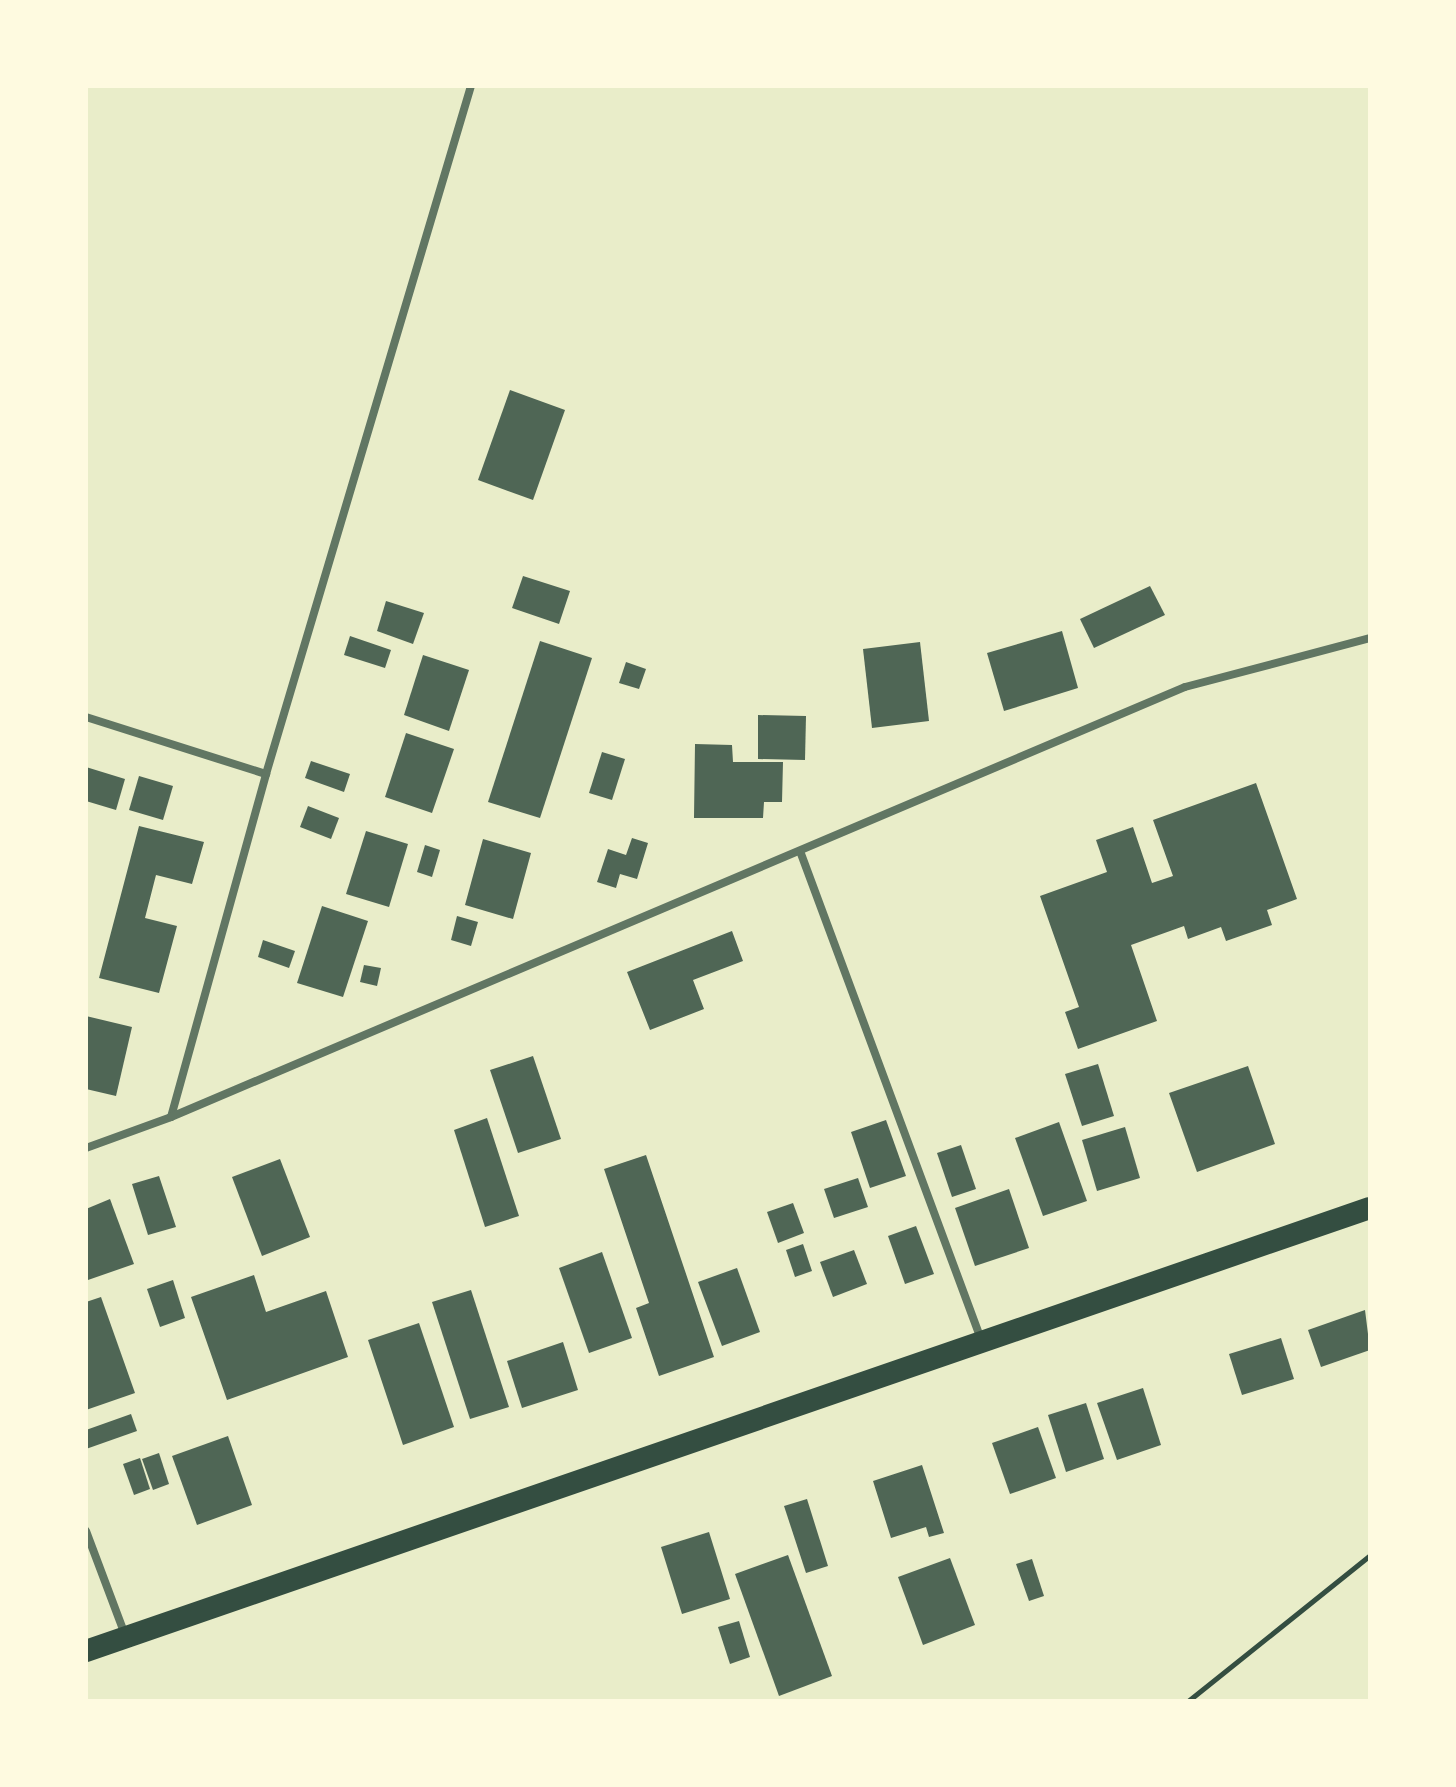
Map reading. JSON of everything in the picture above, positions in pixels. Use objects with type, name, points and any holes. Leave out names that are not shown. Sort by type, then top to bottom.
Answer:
[{"type":"highway","points":[[86,1651],[1370,1208]]},
{"type":"street","points":[[171,1117],[266,774],[471,86]]},
{"type":"street","points":[[86,1148],[171,1117],[1185,687],[1370,638]]},
{"type":"street","points":[[86,717],[266,774]]},
{"type":"street","points":[[800,851],[982,1343]]},
{"type":"street","points":[[86,1531],[126,1638]]},
{"type":"path","points":[[1188,1701],[1370,1555]]},
{"type":"building","points":[[510,390],[565,410],[533,500],[478,480]]},
{"type":"building","points":[[523,576],[570,591],[559,624],[512,608]]},
{"type":"building","points":[[1150,586],[1165,615],[1094,648],[1080,619]]},
{"type":"building","points":[[386,601],[424,613],[413,644],[377,631]]},
{"type":"building","points":[[1062,631],[1078,688],[1004,711],[987,653]]},
{"type":"building","points":[[350,636],[391,650],[385,668],[344,655]]},
{"type":"building","points":[[540,641],[592,658],[540,818],[488,802]]},
{"type":"building","points":[[920,642],[929,721],[872,728],[863,649]]},
{"type":"building","points":[[423,655],[469,670],[449,731],[404,715]]},
{"type":"building","points":[[626,662],[646,669],[639,689],[619,683]]},
{"type":"building","points":[[758,715],[806,716],[805,760],[758,759]]},
{"type":"building","points":[[406,733],[454,749],[432,813],[385,797]]},
{"type":"building","points":[[695,744],[732,745],[733,762],[783,762],[782,802],[764,802],[763,818],[694,818]]},
{"type":"building","points":[[602,752],[625,759],[612,800],[589,793]]},
{"type":"building","points":[[311,761],[350,774],[344,792],[305,778]]},
{"type":"building","points":[[86,767],[125,779],[116,810],[86,801]]},
{"type":"building","points":[[139,776],[173,786],[163,820],[129,810]]},
{"type":"building","points":[[1256,783],[1297,899],[1267,910],[1272,925],[1226,941],[1221,927],[1188,939],[1184,926],[1131,945],[1157,1021],[1078,1049],[1065,1012],[1079,1007],[1040,896],[1107,872],[1096,840],[1133,827],[1152,883],[1173,876],[1153,820]]},
{"type":"building","points":[[308,806],[339,818],[331,839],[300,827]]},
{"type":"building","points":[[139,826],[204,842],[192,884],[156,875],[145,918],[177,926],[159,993],[99,978]]},
{"type":"building","points":[[366,831],[408,844],[389,907],[346,894]]},
{"type":"building","points":[[632,838],[648,843],[637,879],[620,874],[616,888],[597,882],[608,849],[626,855]]},
{"type":"building","points":[[483,839],[531,853],[513,919],[465,905]]},
{"type":"building","points":[[425,845],[440,850],[432,877],[417,872]]},
{"type":"building","points":[[322,906],[368,921],[343,997],[297,983]]},
{"type":"building","points":[[457,916],[478,922],[471,946],[451,940]]},
{"type":"building","points":[[732,931],[743,961],[693,980],[704,1009],[650,1030],[627,972]]},
{"type":"building","points":[[263,940],[295,951],[289,968],[258,957]]},
{"type":"building","points":[[364,965],[381,968],[377,986],[360,982]]},
{"type":"building","points":[[86,1016],[132,1027],[116,1096],[86,1089]]},
{"type":"building","points":[[533,1056],[561,1139],[518,1153],[490,1070]]},
{"type":"building","points":[[1098,1064],[1114,1116],[1082,1126],[1065,1074]]},
{"type":"building","points":[[1248,1066],[1275,1144],[1197,1172],[1169,1093]]},
{"type":"building","points":[[487,1118],[519,1216],[485,1227],[454,1130]]},
{"type":"building","points":[[886,1120],[906,1176],[870,1188],[851,1132]]},
{"type":"building","points":[[1059,1122],[1087,1201],[1043,1216],[1015,1138]]},
{"type":"building","points":[[1125,1127],[1140,1178],[1097,1191],[1082,1140]]},
{"type":"building","points":[[961,1145],[976,1189],[952,1197],[937,1153]]},
{"type":"building","points":[[646,1155],[714,1357],[659,1376],[636,1308],[649,1303],[604,1169]]},
{"type":"building","points":[[280,1159],[310,1237],[262,1256],[232,1177]]},
{"type":"building","points":[[159,1176],[176,1227],[148,1235],[132,1184]]},
{"type":"building","points":[[858,1178],[868,1207],[834,1218],[824,1189]]},
{"type":"building","points":[[1009,1189],[1029,1248],[975,1266],[955,1208]]},
{"type":"building","points":[[110,1199],[134,1264],[88,1280],[86,1209]]},
{"type":"building","points":[[793,1203],[804,1233],[778,1243],[767,1212]]},
{"type":"building","points":[[916,1226],[934,1274],[905,1284],[888,1236]]},
{"type":"building","points":[[803,1244],[812,1271],[795,1277],[786,1250]]},
{"type":"building","points":[[854,1250],[867,1284],[833,1297],[820,1262]]},
{"type":"building","points":[[602,1252],[632,1338],[589,1353],[559,1268]]},
{"type":"building","points":[[737,1268],[760,1332],[722,1346],[698,1282]]},
{"type":"building","points":[[254,1275],[266,1312],[326,1291],[348,1357],[227,1400],[191,1297]]},
{"type":"building","points":[[173,1280],[185,1318],[160,1327],[147,1289]]},
{"type":"building","points":[[471,1290],[509,1407],[470,1419],[432,1302]]},
{"type":"building","points":[[101,1297],[135,1393],[86,1410],[86,1302]]},
{"type":"building","points":[[1365,1310],[1370,1350],[1321,1367],[1308,1330]]},
{"type":"building","points":[[419,1323],[454,1427],[403,1445],[368,1340]]},
{"type":"building","points":[[1281,1338],[1294,1379],[1242,1395],[1229,1354]]},
{"type":"building","points":[[563,1342],[578,1390],[522,1408],[507,1361]]},
{"type":"building","points":[[1143,1388],[1161,1445],[1117,1460],[1097,1403]]},
{"type":"building","points":[[1086,1403],[1104,1459],[1066,1472],[1048,1415]]},
{"type":"building","points":[[131,1414],[137,1431],[86,1449],[86,1430]]},
{"type":"building","points":[[1038,1427],[1056,1478],[1010,1494],[992,1443]]},
{"type":"building","points":[[228,1436],[252,1505],[197,1525],[172,1456]]},
{"type":"building","points":[[159,1453],[169,1484],[153,1490],[142,1459]]},
{"type":"building","points":[[140,1458],[150,1489],[134,1495],[123,1464]]},
{"type":"building","points":[[922,1465],[944,1533],[929,1537],[926,1527],[891,1538],[873,1481]]},
{"type":"building","points":[[807,1499],[828,1566],[806,1573],[784,1506]]},
{"type":"building","points":[[709,1532],[730,1599],[682,1614],[661,1547]]},
{"type":"building","points":[[788,1555],[832,1676],[779,1696],[735,1574]]},
{"type":"building","points":[[950,1558],[975,1625],[923,1645],[898,1577]]},
{"type":"building","points":[[1032,1559],[1044,1596],[1029,1601],[1016,1564]]},
{"type":"building","points":[[739,1621],[750,1657],[730,1664],[718,1627]]}]
